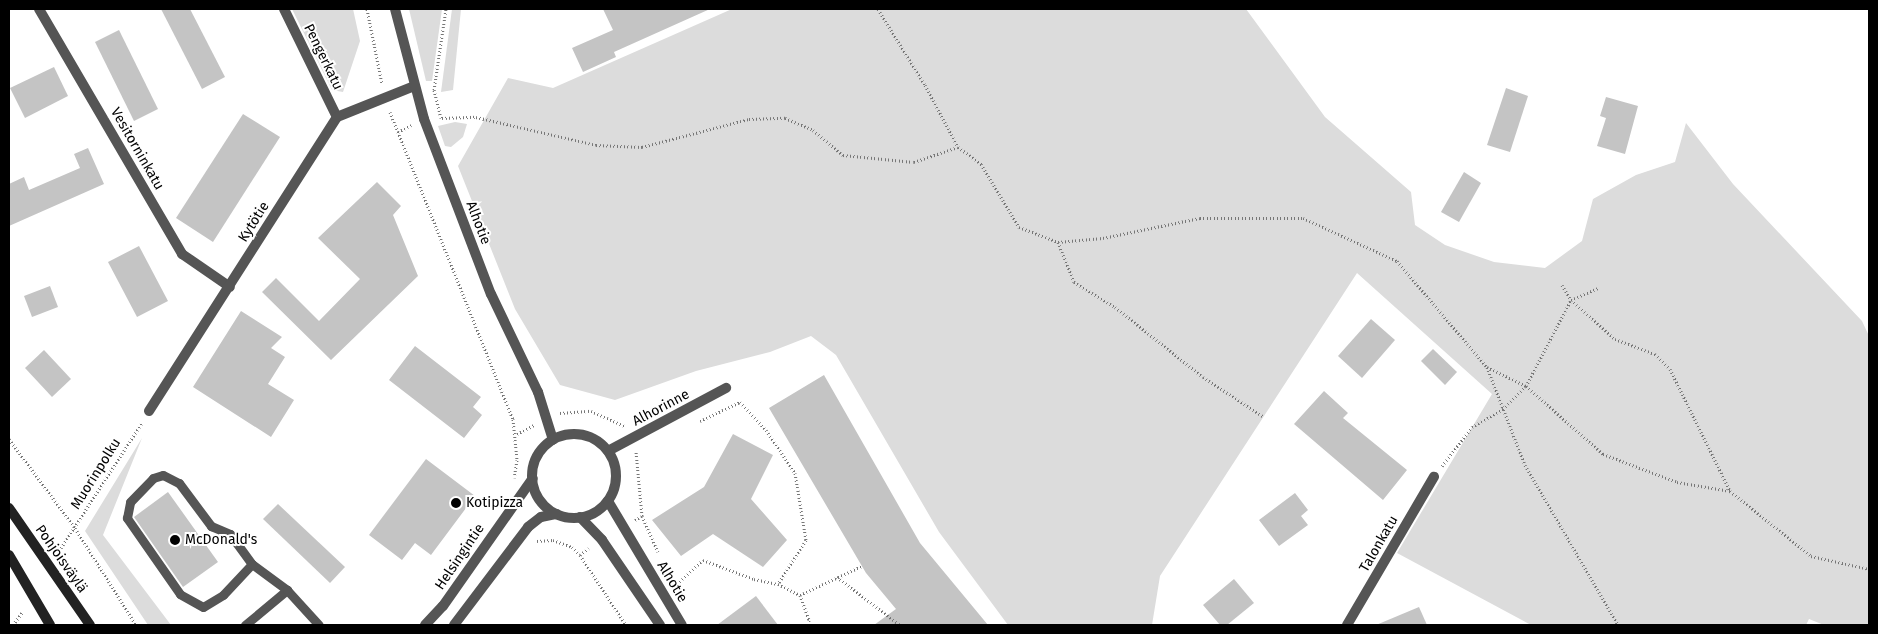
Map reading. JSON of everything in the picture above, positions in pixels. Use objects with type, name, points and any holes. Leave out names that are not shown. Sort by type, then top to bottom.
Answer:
[{"type":"main road","name":"Pohjoisväylä","points":[[9,508],[90,625]]},
{"type":"main road","points":[[9,555],[50,625]]},
{"type":"street","name":"Vesitorninkatu","points":[[39,9],[182,254],[230,287]]},
{"type":"street","name":"Pengerkatu","points":[[284,9],[337,117]]},
{"type":"street","name":"Alhotie","points":[[395,9],[424,119],[490,294],[538,392],[553,440]]},
{"type":"street","points":[[337,117],[414,86]]},
{"type":"street","name":"Kytötie","points":[[149,411],[337,117]]},
{"type":"street","name":"Alhorinne","points":[[608,451],[726,388]]},
{"type":"street","points":[[454,625],[528,527],[541,517],[557,514],[580,518],[596,512],[608,501],[616,476],[608,451],[598,442],[583,435],[572,434],[553,440],[538,455],[532,478],[535,491],[545,506],[557,514]]},
{"type":"street","name":"Talonkatu","points":[[1347,625],[1434,477]]},
{"type":"street","name":"Helsingintie","points":[[425,625],[443,606],[532,478]]},
{"type":"street","name":"Alhotie","points":[[608,501],[682,625]]},
{"type":"street","points":[[580,518],[602,540],[660,625]]},
{"type":"lane","points":[[252,564],[223,595],[203,607],[180,594],[127,518],[130,502],[152,478],[163,475],[179,483],[211,526],[230,534],[252,564],[287,590],[319,625]]},
{"type":"lane","points":[[245,625],[287,590]]},
{"type":"path","points":[[367,9],[385,98],[517,434],[513,480]]},
{"type":"path","points":[[442,118],[434,90],[446,9]]},
{"type":"path","points":[[878,9],[925,85],[958,147],[981,164],[1019,227],[1058,242],[1103,238],[1200,218],[1303,218],[1397,261],[1487,367],[1525,465],[1618,625]]},
{"type":"path","points":[[398,132],[424,119],[476,117],[596,145],[642,147],[749,119],[785,118],[813,130],[843,155],[914,162],[958,147]]},
{"type":"path","points":[[1058,242],[1074,282],[1115,307],[1203,377],[1264,417]]},
{"type":"path","points":[[1562,286],[1571,300],[1616,339],[1655,354],[1670,369],[1730,491],[1812,556],[1869,569]]},
{"type":"path","points":[[1434,477],[1472,427],[1504,409],[1526,386],[1571,300],[1598,288]]},
{"type":"path","points":[[1487,367],[1526,386],[1602,454],[1677,482],[1730,491]]},
{"type":"path","points":[[697,423],[740,402],[766,430],[795,473],[806,540],[778,584]]},
{"type":"path","points":[[517,434],[546,419],[575,410],[591,411],[623,424],[633,438],[636,451],[642,516],[624,526]]},
{"type":"path","name":"Muorinpolku","points":[[61,548],[149,411]]},
{"type":"path","points":[[9,439],[75,528],[136,625]]},
{"type":"path","points":[[636,451],[644,447]]},
{"type":"path","points":[[539,540],[553,540],[572,547],[580,555],[626,625]]},
{"type":"path","points":[[580,555],[602,540]]},
{"type":"path","points":[[677,584],[703,560],[754,579],[778,584],[800,596],[809,620],[808,625]]},
{"type":"path","points":[[800,596],[862,566]]},
{"type":"path","points":[[837,577],[900,625]]},
{"type":"path","points":[[13,625],[23,611]]},
{"type":"shaded area","points":[[292,9],[353,9],[360,41],[343,92],[332,90]]},
{"type":"shaded area","points":[[409,9],[442,9],[432,81],[426,81]]},
{"type":"shaded area","points":[[452,9],[461,9],[453,90],[441,92]]},
{"type":"shaded area","points":[[732,9],[1246,9],[1325,117],[1411,192],[1415,225],[1445,245],[1494,262],[1545,268],[1582,241],[1593,199],[1636,175],[1675,162],[1686,123],[1733,184],[1862,321],[1869,336],[1869,625],[1824,625],[1809,619],[1806,625],[1531,625],[1397,553],[1492,394],[1357,273],[1160,576],[1152,625],[1008,625],[939,532],[836,355],[811,336],[770,352],[696,371],[615,400],[560,385],[515,309],[458,166],[508,78],[553,88]]},
{"type":"shaded area","points":[[455,122],[467,124],[463,137],[451,147],[445,146],[438,126]]},
{"type":"shaded area","points":[[142,438],[103,535],[171,625],[148,625],[85,531]]},
{"type":"building","points":[[161,9],[190,9],[225,77],[202,89]]},
{"type":"building","points":[[603,9],[710,9],[614,52],[616,57],[583,72],[572,48],[613,30]]},
{"type":"building","points":[[119,30],[158,109],[134,121],[95,42]]},
{"type":"building","points":[[54,67],[68,96],[25,118],[10,88]]},
{"type":"building","points":[[1506,88],[1528,96],[1510,152],[1487,145]]},
{"type":"building","points":[[1606,97],[1638,106],[1625,154],[1597,146],[1606,118],[1600,116]]},
{"type":"building","points":[[243,114],[280,137],[213,242],[176,218]]},
{"type":"building","points":[[88,148],[104,184],[9,226],[9,184],[24,177],[29,190],[80,168],[74,154]]},
{"type":"building","points":[[1464,172],[1481,183],[1459,222],[1441,212]]},
{"type":"building","points":[[377,182],[401,206],[393,215],[418,276],[331,360],[262,292],[276,278],[319,321],[360,279],[318,238]]},
{"type":"building","points":[[139,246],[168,301],[137,317],[108,262]]},
{"type":"building","points":[[50,286],[58,307],[32,317],[24,296]]},
{"type":"building","points":[[241,311],[282,337],[271,348],[285,357],[268,384],[294,400],[271,437],[193,387]]},
{"type":"building","points":[[1371,319],[1395,340],[1362,378],[1338,356]]},
{"type":"building","points":[[415,346],[481,397],[473,407],[482,415],[464,438],[389,380]]},
{"type":"building","points":[[1433,349],[1457,372],[1445,385],[1421,361]]},
{"type":"building","points":[[44,350],[71,379],[52,397],[25,368]]},
{"type":"building","points":[[824,375],[920,543],[988,625],[874,625],[896,609],[866,573],[769,408]]},
{"type":"building","points":[[1324,391],[1348,413],[1343,418],[1407,470],[1383,500],[1294,424]]},
{"type":"building","points":[[733,434],[773,455],[751,499],[787,540],[763,567],[713,534],[681,556],[652,520],[704,487]]},
{"type":"building","points":[[426,459],[475,496],[431,555],[415,543],[402,560],[369,535]]},
{"type":"building","name":"McDonald's","points":[[168,492],[218,562],[183,587],[134,517]]},
{"type":"building","points":[[1295,493],[1308,510],[1301,516],[1308,525],[1279,546],[1259,520]]},
{"type":"building","points":[[278,504],[345,567],[330,583],[263,519]]},
{"type":"building","points":[[1234,579],[1254,603],[1227,625],[1220,625],[1203,605]]},
{"type":"building","points":[[756,596],[778,625],[717,625]]},
{"type":"building","points":[[1419,607],[1427,625],[1376,625]]},
{"type":"place","name":"Kotipizza","points":[[456,503]]},
{"type":"place","name":"McDonald's","points":[[175,540]]}]
